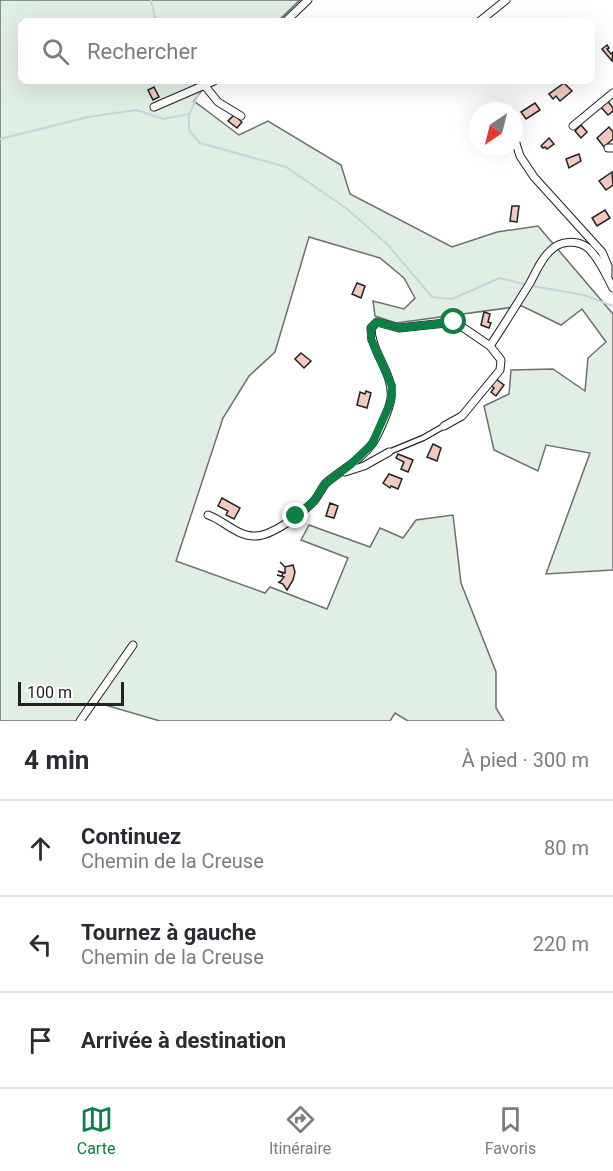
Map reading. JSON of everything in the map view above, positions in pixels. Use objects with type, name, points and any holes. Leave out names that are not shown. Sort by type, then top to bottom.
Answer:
[{"type":"street","points":[[289,18],[308,0]]},
{"type":"street","points":[[484,18],[506,0]]},
{"type":"street","points":[[154,107],[208,84]]},
{"type":"street","points":[[202,87],[218,102],[241,116]]},
{"type":"street","points":[[573,126],[613,93]]},
{"type":"street","points":[[520,156],[534,177],[602,252],[608,266],[608,278]]},
{"type":"street","points":[[490,346],[544,258],[558,245],[571,242],[588,248],[613,288]]},
{"type":"street","points":[[208,515],[242,533],[254,536],[268,533],[296,516],[314,501],[325,484],[372,444],[391,401],[392,386],[371,339],[371,328],[377,322],[399,328],[454,322],[490,346],[501,360],[500,370],[462,416],[423,438],[338,475]]},
{"type":"street","points":[[80,721],[133,645]]},
{"type":"green space","points":[[0,0],[300,0],[281,18],[18,18],[18,84],[208,84],[194,101],[239,135],[268,121],[341,165],[350,194],[452,247],[497,232],[538,226],[613,314],[613,570],[546,574],[590,453],[546,445],[538,471],[494,450],[484,406],[509,394],[511,370],[553,369],[585,391],[588,358],[606,342],[582,309],[561,325],[522,306],[396,323],[375,316],[373,301],[404,309],[415,298],[404,278],[380,258],[309,237],[275,352],[249,376],[223,418],[176,561],[265,593],[270,587],[327,609],[348,558],[301,540],[309,525],[370,547],[380,528],[403,538],[416,520],[453,515],[461,583],[496,672],[496,708],[504,721],[408,721],[395,713],[390,721],[160,721],[95,702],[80,721],[0,721]]},
{"type":"building","points":[[607,45],[611,54],[613,52],[612,61],[602,49]]},
{"type":"building","points":[[563,84],[572,91],[560,101],[556,96],[553,99],[549,94]]},
{"type":"building","points":[[154,87],[159,97],[153,100],[148,90]]},
{"type":"building","points":[[607,100],[613,108],[608,115],[600,106]]},
{"type":"building","points":[[535,103],[540,110],[526,119],[523,111]]},
{"type":"building","points":[[234,115],[242,122],[237,128],[228,121]]},
{"type":"building","points":[[581,125],[587,132],[581,138],[575,131]]},
{"type":"building","points":[[609,127],[613,132],[613,139],[604,147],[597,138]]},
{"type":"building","points":[[549,138],[554,144],[547,149],[543,148],[541,146]]},
{"type":"building","points":[[579,154],[581,161],[569,168],[566,159]]},
{"type":"building","points":[[612,172],[613,185],[606,190],[599,181]]},
{"type":"building","points":[[512,206],[519,206],[517,222],[510,221]]},
{"type":"building","points":[[605,210],[610,218],[597,226],[592,218]]},
{"type":"building","points":[[357,283],[365,286],[361,298],[352,294]]},
{"type":"building","points":[[484,312],[490,314],[489,328],[481,325]]},
{"type":"building","points":[[301,353],[311,361],[304,368],[295,359]]},
{"type":"building","points":[[496,379],[504,385],[496,396],[491,392],[494,388],[491,385]]},
{"type":"building","points":[[366,391],[371,393],[367,408],[357,405],[360,392],[365,394]]},
{"type":"building","points":[[433,444],[441,448],[437,461],[427,457]]},
{"type":"building","points":[[398,454],[413,460],[408,472],[401,469],[404,462],[396,458]]},
{"type":"building","points":[[389,474],[402,479],[398,489],[391,486],[390,488],[383,483]]},
{"type":"building","points":[[222,498],[240,508],[234,519],[226,515],[228,511],[218,506]]},
{"type":"building","points":[[330,503],[338,506],[334,518],[326,516]]},
{"type":"building","points":[[293,565],[295,572],[287,590],[283,584],[278,582],[284,577],[277,575],[282,576],[283,573],[278,571],[285,573],[285,567]]},
{"type":"waterway","points":[[151,0],[155,18]]},
{"type":"waterway","points":[[189,115],[200,90]]},
{"type":"waterway","points":[[0,139],[88,117],[136,110],[163,119],[189,114],[189,130],[200,143],[286,167],[346,208],[388,245],[432,297],[452,299],[500,278],[524,284]]},
{"type":"waterway","points":[[532,286],[584,295],[613,306]]},
{"type":"route","points":[[296,516],[314,501],[325,484],[372,444],[391,401],[392,386],[371,339],[371,328],[377,322],[399,328],[454,322]]}]
